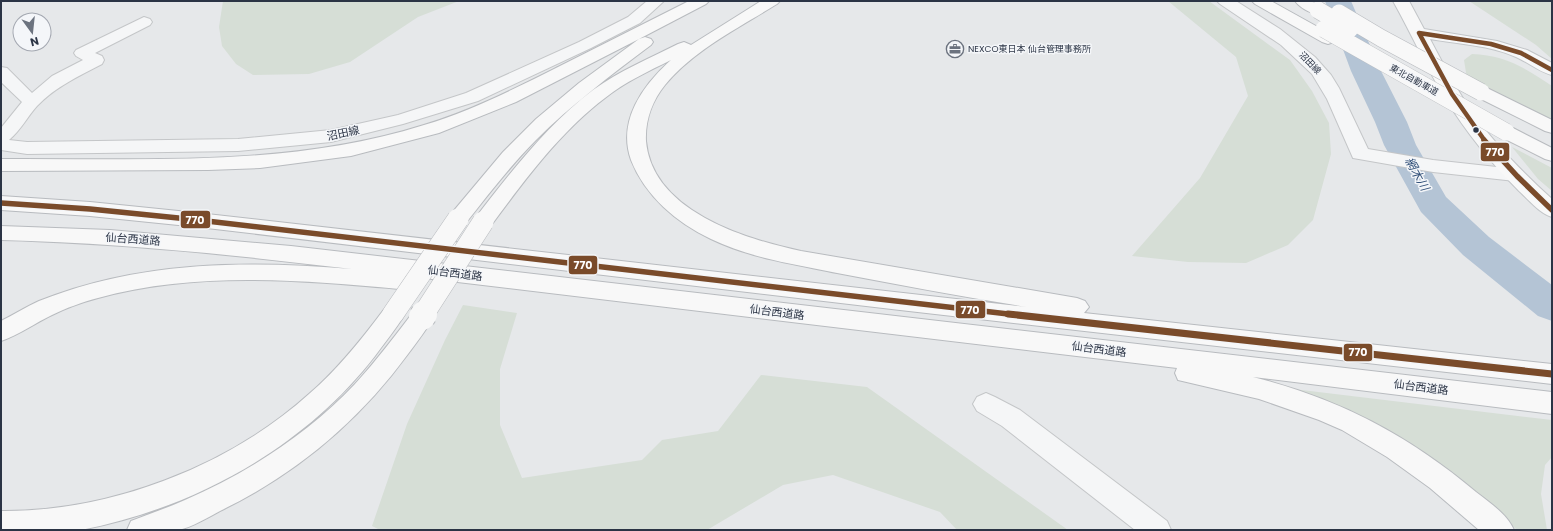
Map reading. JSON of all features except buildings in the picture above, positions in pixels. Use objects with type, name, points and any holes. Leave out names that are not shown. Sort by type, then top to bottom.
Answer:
[{"type":"main road","points":[[1,165],[208,164],[260,162],[343,151],[392,140],[432,129],[510,98],[701,1]]},
{"type":"main road","points":[[1,524],[18,525],[66,520],[117,509],[168,493],[220,469],[266,441],[305,412],[346,373],[369,347],[458,219],[497,171],[529,136],[566,102],[606,70],[701,1]]},
{"type":"main road","points":[[141,530],[156,526],[214,501],[264,472],[306,444],[343,412],[375,378],[422,318],[482,222],[517,176],[539,151],[580,110],[598,95],[644,67],[741,19],[772,1]]},
{"type":"main road","points":[[1260,1],[1326,34]]},
{"type":"main road","points":[[1278,1],[1326,34],[1388,72],[1552,155]]},
{"type":"main road","name":"東北自動車道","points":[[1303,1],[1319,6],[1552,137]]},
{"type":"main road","points":[[1401,1],[1454,98],[1478,132],[1515,175],[1552,210]]},
{"type":"main road","points":[[741,19],[689,55],[671,69],[657,83],[646,100],[639,116],[635,133],[637,149],[642,166],[662,196],[678,210],[719,234],[758,247],[809,260],[1005,295],[1188,324],[1552,373]]},
{"type":"main road","points":[[1419,33],[1491,44],[1521,53],[1552,70]]},
{"type":"main road","points":[[1486,99],[1552,128]]},
{"type":"main road","name":"仙台西道路","points":[[1,203],[90,209],[198,220],[900,302],[1552,373]]},
{"type":"main road","name":"仙台西道路","points":[[1,233],[65,234],[260,250],[1552,403]]},
{"type":"main road","points":[[1,332],[46,307],[80,294],[146,279],[221,273],[323,275],[583,299],[822,317],[1132,362],[1234,383],[1288,398],[1328,412],[1364,430],[1401,452],[1475,508],[1500,530]]},
{"type":"street","name":"沼田線","points":[[1,144],[27,148],[238,145],[331,136],[403,119],[472,97],[585,45],[634,20],[656,1]]},
{"type":"street","name":"沼田線","points":[[1225,1],[1306,56],[1319,70],[1330,89],[1360,154],[1433,166],[1515,175]]},
{"type":"street","points":[[1,137],[11,129],[31,102],[58,80],[96,60],[82,53],[144,22]]},
{"type":"street","points":[[1,72],[31,102]]},
{"type":"street","points":[[986,404],[1011,418],[1157,530]]},
{"type":"shaded area","points":[[223,1],[459,1],[418,17],[350,62],[309,74],[253,75],[236,64],[222,46],[219,27]]},
{"type":"shaded area","points":[[1168,1],[1209,1],[1290,60],[1312,91],[1329,123],[1331,154],[1313,220],[1288,245],[1246,263],[1188,262],[1132,256],[1200,178],[1248,96],[1236,57]]},
{"type":"shaded area","points":[[1469,1],[1552,1],[1552,59],[1536,45]]},
{"type":"shaded area","points":[[1472,54],[1505,60],[1524,68],[1552,86],[1552,122],[1467,79],[1464,60]]},
{"type":"shaded area","points":[[1512,147],[1552,168],[1552,191],[1538,179]]},
{"type":"shaded area","points":[[463,305],[517,313],[500,369],[500,425],[522,478],[642,460],[662,440],[718,431],[761,375],[867,387],[1068,530],[957,530],[940,512],[833,475],[783,485],[707,530],[380,530],[372,526],[407,424],[445,340]]},
{"type":"shaded area","points":[[1285,388],[1552,420],[1552,457],[1545,465],[1541,494],[1547,530],[1517,530],[1489,504]]},
{"type":"waterway","name":"網木川","points":[[1338,1],[1366,71],[1391,122],[1400,145],[1433,204],[1476,246],[1552,306]]},
{"type":"transit line","name":"770","points":[[1419,33],[1440,74],[1464,113],[1505,164],[1552,210]]},
{"type":"transit line","name":"770","points":[[1419,33],[1491,44],[1521,53],[1552,70]]},
{"type":"transit line","name":"770","points":[[1,203],[90,209],[198,220],[900,302],[1552,374]]},
{"type":"place","name":"NEXCO東日本 仙台管理事務所","points":[[955,49]]}]
